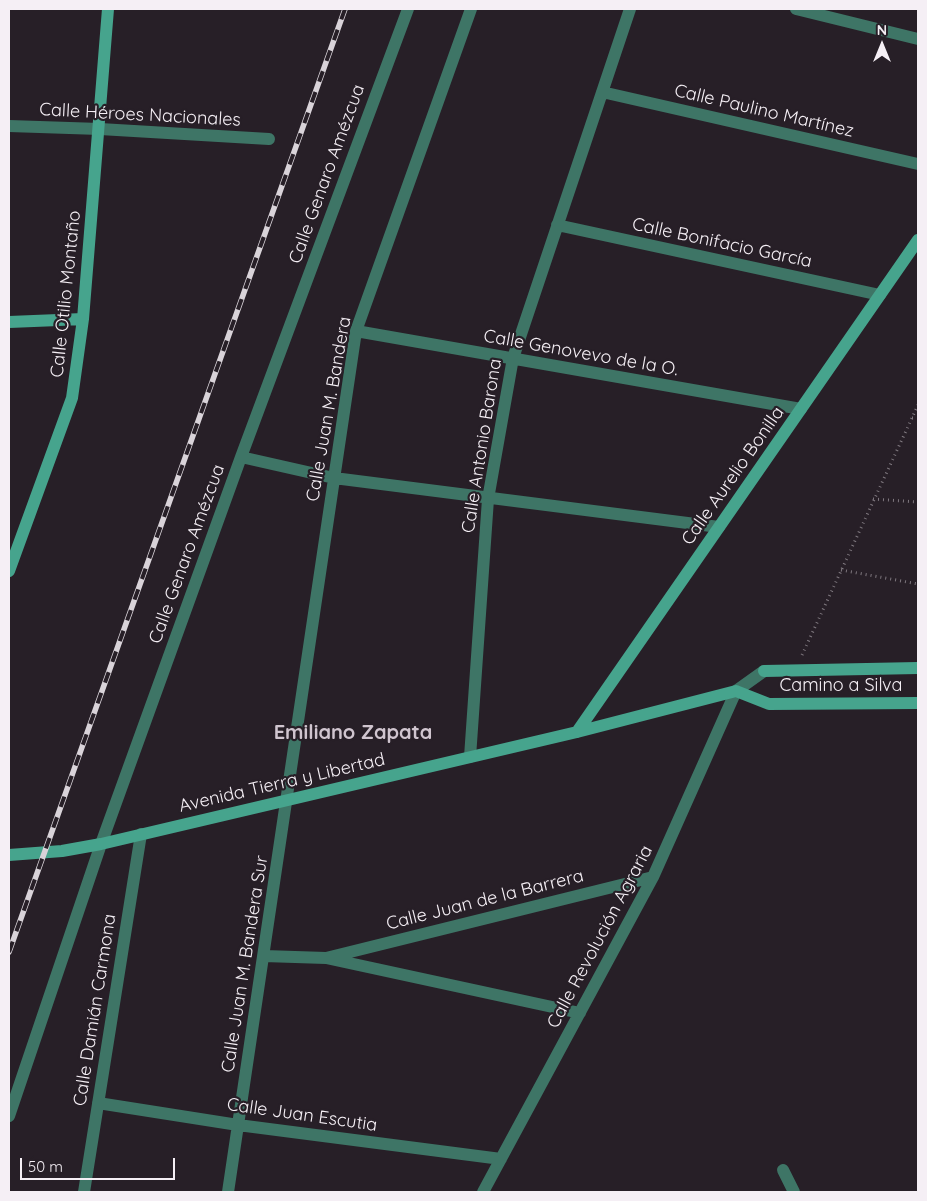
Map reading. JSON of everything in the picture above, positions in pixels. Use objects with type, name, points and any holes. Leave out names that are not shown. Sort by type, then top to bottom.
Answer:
[{"type":"street","name":"Calle Otilio Montaño","points":[[9,571],[72,398],[82,319],[100,129],[108,9]]},
{"type":"street","name":"Calle Genaro Amézcua","points":[[9,1116],[101,844],[241,457],[408,9]]},
{"type":"street","name":"Calle Juan M. Bandera","points":[[287,800],[356,331],[471,9]]},
{"type":"street","name":"Calle Antonio Barona","points":[[470,757],[488,499],[513,358],[630,9]]},
{"type":"street","points":[[796,9],[918,39]]},
{"type":"street","name":"Calle Paulino Martínez","points":[[602,92],[918,164]]},
{"type":"street","name":"Calle Héroes Nacionales","points":[[9,126],[100,129],[270,139]]},
{"type":"street","name":"Calle Bonifacio García","points":[[557,225],[880,295]]},
{"type":"street","name":"Calle Aurelio Bonilla","points":[[577,732],[918,240]]},
{"type":"street","points":[[9,322],[82,319]]},
{"type":"street","name":"Calle Genovevo de la O.","points":[[356,331],[801,409]]},
{"type":"street","points":[[241,457],[334,478],[719,527]]},
{"type":"street","points":[[736,691],[764,671],[918,668]]},
{"type":"street","name":"Avenida Tierra y Libertad","points":[[9,855],[62,851],[101,844],[577,732],[736,691]]},
{"type":"street","name":"Camino a Silva","points":[[736,691],[769,704],[918,703]]},
{"type":"street","name":"Calle Revolución Agraria","points":[[483,1192],[653,877],[736,691]]},
{"type":"street","name":"Calle Juan M. Bandera Sur","points":[[228,1192],[287,800]]},
{"type":"street","name":"Calle Damián Carmona","points":[[84,1192],[141,834]]},
{"type":"street","name":"Calle Juan de la Barrera","points":[[326,958],[653,877]]},
{"type":"street","name":"Calle Juan de la Barrera","points":[[264,956],[326,958],[580,1013]]},
{"type":"street","name":"Calle Juan Escutia","points":[[98,1103],[238,1125],[501,1159]]},
{"type":"street","points":[[783,1170],[794,1192]]},
{"type":"path","points":[[796,669],[918,405]]},
{"type":"path","points":[[912,418],[918,418]]},
{"type":"path","points":[[873,499],[918,502]]},
{"type":"path","points":[[841,570],[918,584]]},
{"type":"railway","points":[[9,952],[345,9]]},
{"type":"district","name":"Emiliano Zapata","points":[[353,733]]}]
